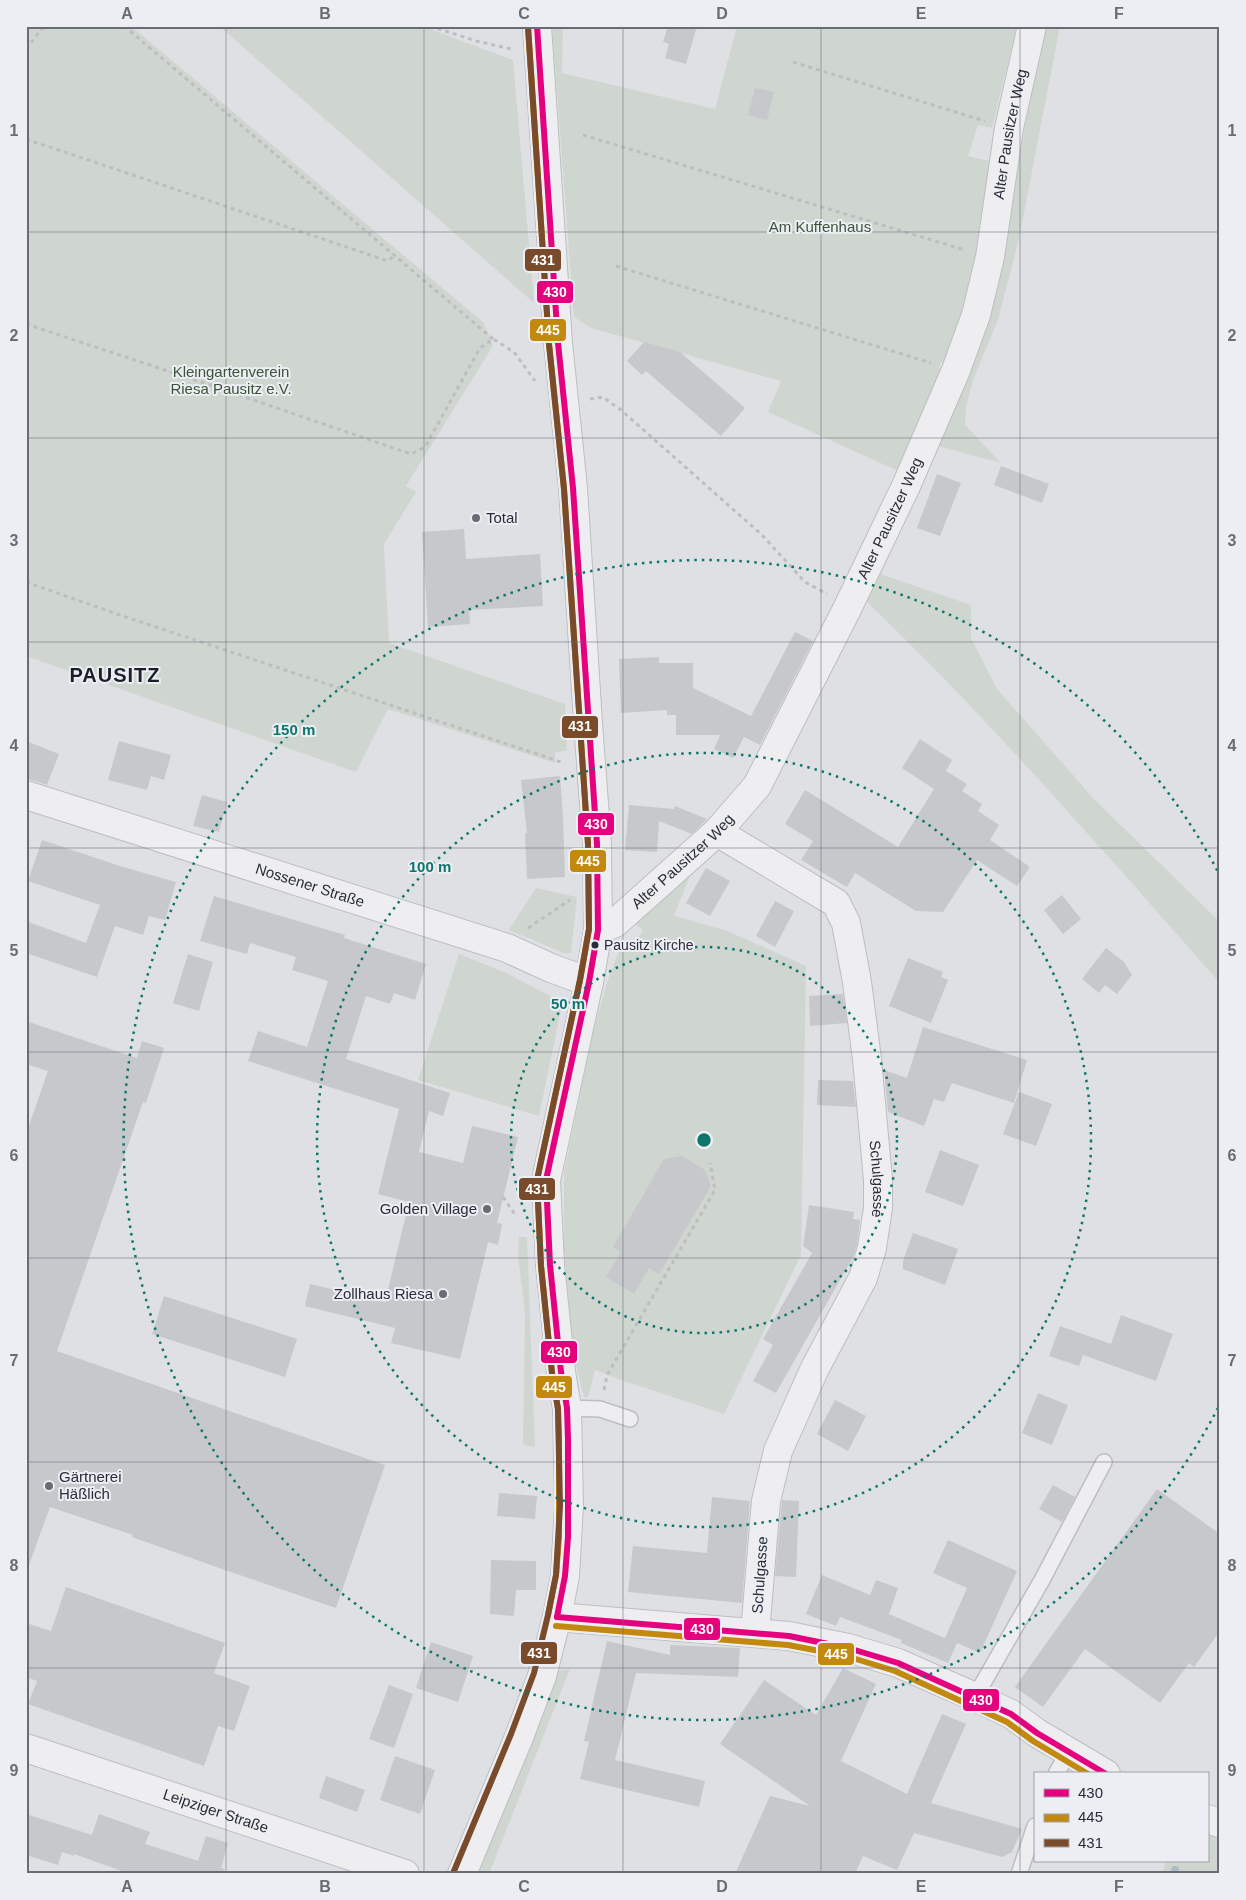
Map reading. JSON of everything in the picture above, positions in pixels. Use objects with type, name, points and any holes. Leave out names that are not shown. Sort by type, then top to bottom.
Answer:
[{"type":"street","name":"Alter Pausitzer Weg","points":[[598,930],[615,923],[717,832],[758,786],[847,609],[906,486],[956,370],[976,315],[990,257],[1009,128],[1032,26]]},
{"type":"street","points":[[462,1874],[519,1737],[542,1676],[558,1617],[565,1576],[568,1537],[567,1408],[561,1372],[550,1265],[546,1180],[589,982],[598,930],[597,844],[574,498],[558,343],[538,37]]},
{"type":"street","name":"Nossener Straße","points":[[26,796],[507,948],[550,968],[589,982]]},
{"type":"street","name":"Schulgasse","points":[[717,832],[836,904],[841,911],[846,923],[856,972],[868,1059],[878,1180],[878,1208],[872,1248],[863,1278],[814,1368],[778,1451],[766,1502],[756,1633]]},
{"type":"street","points":[[558,1617],[789,1636],[848,1648],[898,1663],[1011,1714],[1037,1732],[1062,1762],[1099,1772]]},
{"type":"street","name":"Leipziger Straße","points":[[26,1748],[405,1874]]},
{"type":"street","points":[[1208,1819],[1220,1823]]},
{"type":"lane","points":[[567,1408],[600,1409],[630,1419]]},
{"type":"lane","points":[[975,1697],[1042,1580],[1104,1462]]},
{"type":"lane","points":[[1020,1874],[1034,1829]]},
{"type":"path","points":[[26,49],[44,26]]},
{"type":"path","points":[[124,26],[493,339],[514,352],[540,388],[564,403],[603,397],[621,410],[762,535],[804,582],[824,592],[847,609]]},
{"type":"path","points":[[430,26],[476,41],[514,50],[538,37]]},
{"type":"path","points":[[793,62],[1009,128]]},
{"type":"path","points":[[583,135],[990,257]]},
{"type":"path","points":[[26,138],[388,262],[395,255]]},
{"type":"path","points":[[616,266],[956,370]]},
{"type":"path","points":[[26,324],[411,454],[425,447],[480,348],[493,339]]},
{"type":"path","points":[[26,582],[579,768],[592,770]]},
{"type":"path","points":[[507,948],[518,936],[575,896],[598,896]]},
{"type":"path","points":[[600,1409],[607,1375],[715,1190],[710,1163]]},
{"type":"path","points":[[503,1197],[516,1216]]},
{"type":"green space","name":"Kleingartenverein Riesa Pausitz e.V.","points":[[26,26],[131,26],[484,323],[493,346],[406,486],[416,492],[384,544],[389,643],[565,704],[567,750],[555,753],[555,763],[388,709],[356,772],[26,656]]},
{"type":"green space","points":[[219,26],[422,26],[513,60],[534,303]]},
{"type":"green space","name":"Am Kuffenhaus","points":[[552,26],[563,26],[562,73],[715,109],[737,26],[1017,26],[992,128],[978,125],[968,156],[989,161],[991,169],[966,308],[947,364],[941,362],[939,369],[941,370],[898,471],[768,412],[781,381],[591,328],[574,317]]},
{"type":"green space","points":[[1042,26],[1060,26],[1019,239],[998,320],[973,380],[966,407],[965,425],[1001,463],[934,445],[1006,240]]},
{"type":"green space","points":[[877,573],[971,605],[971,638],[997,689],[1095,800],[1220,922],[1220,983],[1003,740],[866,601]]},
{"type":"green space","points":[[695,863],[674,916],[725,930],[806,966],[801,1255],[724,1414],[595,1370],[588,1397],[584,1397],[573,1353],[564,1250],[564,1172],[593,1032],[608,979],[622,944],[631,948],[643,930],[634,923]]},
{"type":"green space","points":[[536,888],[577,897],[571,953],[564,953],[509,930]]},
{"type":"green space","points":[[459,954],[506,973],[554,998],[561,1009],[539,1116],[418,1080]]},
{"type":"green space","points":[[519,1237],[527,1237],[535,1447],[523,1445],[525,1313],[518,1256]]},
{"type":"green space","points":[[570,1669],[489,1874],[475,1874],[558,1671]]},
{"type":"green space","points":[[1208,1834],[1220,1837],[1220,1874],[1162,1874],[1166,1862],[1208,1862]]},
{"type":"building","points":[[668,26],[697,26],[686,64],[665,58],[669,44],[663,42]]},
{"type":"building","points":[[755,88],[774,92],[767,120],[748,115]]},
{"type":"building","points":[[644,342],[680,352],[745,408],[721,436],[646,371],[642,375],[627,361]]},
{"type":"building","points":[[1001,466],[1049,484],[1042,503],[994,485]]},
{"type":"building","points":[[937,474],[961,483],[940,536],[917,528]]},
{"type":"building","points":[[464,529],[466,559],[540,554],[543,606],[469,610],[470,624],[428,627],[422,532]]},
{"type":"building","points":[[795,632],[813,641],[760,745],[744,737],[733,758],[714,749],[720,735],[676,735],[676,715],[667,715],[667,710],[621,713],[619,659],[659,657],[659,663],[693,663],[693,688],[751,716]]},
{"type":"building","points":[[920,739],[952,760],[946,771],[967,784],[962,791],[982,804],[978,811],[999,825],[990,840],[1030,867],[1017,886],[977,860],[943,912],[916,911],[855,873],[847,887],[801,860],[813,841],[785,824],[805,790],[898,847],[934,789],[902,768]]},
{"type":"building","points":[[26,741],[59,754],[47,785],[26,778]]},
{"type":"building","points":[[119,741],[171,755],[164,780],[151,776],[147,790],[108,780]]},
{"type":"building","points":[[560,776],[565,877],[527,879],[525,833],[527,833],[521,780]]},
{"type":"building","points":[[202,795],[227,802],[219,832],[193,826]]},
{"type":"building","points":[[629,805],[674,809],[675,806],[707,819],[692,834],[659,821],[657,852],[625,850]]},
{"type":"building","points":[[42,840],[123,867],[176,882],[165,920],[149,916],[143,935],[115,926],[97,977],[26,953],[26,921],[86,943],[100,905],[28,881]]},
{"type":"building","points":[[706,868],[730,881],[710,916],[686,903]]},
{"type":"building","points":[[1062,895],[1081,919],[1063,934],[1044,910]]},
{"type":"building","points":[[214,896],[345,935],[344,938],[426,964],[415,1000],[394,993],[390,1004],[366,996],[346,1059],[450,1093],[443,1116],[429,1111],[419,1152],[463,1163],[472,1126],[518,1137],[497,1223],[502,1224],[498,1245],[488,1242],[460,1359],[391,1343],[395,1328],[305,1306],[310,1284],[385,1302],[409,1202],[378,1194],[399,1109],[248,1061],[258,1031],[307,1047],[328,981],[292,970],[296,957],[250,943],[247,954],[200,941]]},
{"type":"building","points":[[775,901],[794,911],[775,947],[756,936]]},
{"type":"building","points":[[1106,948],[1124,962],[1132,975],[1117,994],[1105,985],[1099,993],[1082,979]]},
{"type":"building","points":[[188,954],[213,962],[199,1011],[173,1003]]},
{"type":"building","points":[[908,958],[943,972],[941,977],[948,980],[931,1023],[889,1006]]},
{"type":"building","points":[[843,994],[847,1023],[810,1026],[809,996]]},
{"type":"building","points":[[26,1021],[137,1058],[142,1041],[164,1048],[146,1103],[143,1102],[57,1351],[385,1465],[336,1608],[50,1507],[29,1565],[26,1565],[26,1134],[48,1071],[26,1064]]},
{"type":"building","points":[[923,1027],[1027,1060],[1014,1103],[952,1083],[944,1102],[934,1099],[924,1126],[888,1112],[884,1070],[907,1078]]},
{"type":"building","points":[[818,1080],[853,1081],[856,1107],[817,1105]]},
{"type":"building","points":[[1019,1092],[1052,1104],[1036,1146],[1003,1134]]},
{"type":"building","points":[[940,1150],[979,1165],[963,1206],[925,1192]]},
{"type":"building","points":[[682,1156],[705,1170],[711,1186],[659,1274],[649,1268],[634,1294],[606,1277],[621,1252],[613,1247],[664,1159]]},
{"type":"building","points":[[809,1205],[854,1212],[853,1219],[860,1220],[857,1245],[853,1257],[776,1393],[753,1381],[773,1345],[763,1339],[812,1253],[803,1246]]},
{"type":"building","points":[[913,1233],[958,1249],[945,1285],[903,1269],[903,1261]]},
{"type":"building","points":[[164,1296],[297,1339],[285,1377],[152,1334]]},
{"type":"building","points":[[1121,1315],[1173,1334],[1156,1381],[1083,1355],[1079,1366],[1049,1356],[1060,1326],[1111,1344]]},
{"type":"building","points":[[1038,1393],[1068,1405],[1052,1445],[1022,1433]]},
{"type":"building","points":[[835,1400],[866,1416],[848,1451],[817,1434]]},
{"type":"building","points":[[1053,1485],[1075,1497],[1062,1522],[1039,1509]]},
{"type":"building","points":[[1157,1489],[1220,1534],[1220,1631],[1194,1667],[1189,1663],[1160,1703],[1085,1649],[1043,1707],[1015,1687]]},
{"type":"building","points":[[499,1493],[537,1496],[535,1519],[497,1516]]},
{"type":"building","points":[[712,1497],[750,1501],[742,1603],[628,1592],[633,1546],[707,1553]]},
{"type":"building","points":[[782,1500],[799,1501],[796,1577],[775,1576]]},
{"type":"building","points":[[948,1540],[1017,1571],[980,1653],[957,1643],[948,1663],[901,1643],[902,1640],[840,1617],[836,1626],[806,1614],[822,1575],[870,1595],[876,1580],[898,1588],[889,1614],[945,1638],[967,1588],[933,1573]]},
{"type":"building","points":[[491,1560],[536,1561],[536,1590],[516,1590],[514,1616],[490,1614]]},
{"type":"building","points":[[66,1587],[225,1643],[214,1673],[250,1686],[234,1731],[218,1726],[204,1766],[28,1704],[37,1681],[26,1677],[26,1623],[51,1631]]},
{"type":"building","points":[[607,1641],[670,1655],[670,1645],[740,1648],[738,1677],[636,1673],[615,1760],[705,1781],[699,1807],[580,1779],[589,1742],[584,1741]]},
{"type":"building","points":[[431,1642],[473,1656],[458,1702],[416,1688]]},
{"type":"building","points":[[843,1668],[876,1684],[841,1761],[907,1794],[942,1714],[966,1724],[931,1803],[1022,1829],[1012,1852],[1002,1857],[914,1833],[897,1870],[863,1856],[855,1874],[735,1874],[770,1796],[810,1806],[720,1744],[764,1680],[816,1715]]},
{"type":"building","points":[[389,1685],[413,1694],[394,1748],[369,1739]]},
{"type":"building","points":[[395,1756],[435,1770],[420,1814],[380,1800]]},
{"type":"building","points":[[326,1776],[365,1790],[357,1812],[319,1798]]},
{"type":"building","points":[[26,1814],[92,1835],[99,1814],[150,1832],[145,1844],[224,1869],[223,1874],[130,1874],[74,1854],[74,1856],[62,1852],[58,1865],[26,1855]]},
{"type":"building","points":[[206,1836],[228,1843],[221,1868],[198,1861]]},
{"type":"waterway","points":[[1174,1874],[1175,1870]]},
{"type":"transit line","name":"430","points":[[537,26],[558,343],[573,488],[597,844],[598,930],[589,982],[546,1180],[550,1265],[561,1372],[567,1408],[568,1439],[568,1537],[565,1576],[557,1617]]},
{"type":"transit line","name":"445","points":[[528,27],[549,344],[564,489],[588,844],[589,929],[580,980],[537,1180],[541,1266],[552,1373],[558,1409],[559,1439],[559,1537],[556,1575],[548,1615]]},
{"type":"transit line","name":"431","points":[[454,1871],[511,1734],[534,1673],[556,1575],[560,1506],[558,1409],[552,1373],[541,1266],[537,1180],[580,980],[589,929],[588,844],[564,489],[549,344],[528,27]]},
{"type":"transit line","name":"430","points":[[557,1617],[789,1636],[848,1648],[898,1663],[1011,1714],[1037,1733],[1103,1772]]},
{"type":"transit line","name":"445","points":[[556,1626],[788,1645],[846,1656],[895,1671],[1007,1722],[1033,1741],[1085,1772]]},
{"type":"place","name":"Total","points":[[476,518]]},
{"type":"place","name":"Pausitz Kirche","points":[[595,945]]},
{"type":"place","name":"Golden Village","points":[[487,1209]]},
{"type":"place","name":"Zollhaus Riesa","points":[[443,1294]]},
{"type":"place","name":"Gärtnerei Häßlich","points":[[49,1486]]},
{"type":"district","name":"PAUSITZ","points":[[115,675]]}]
